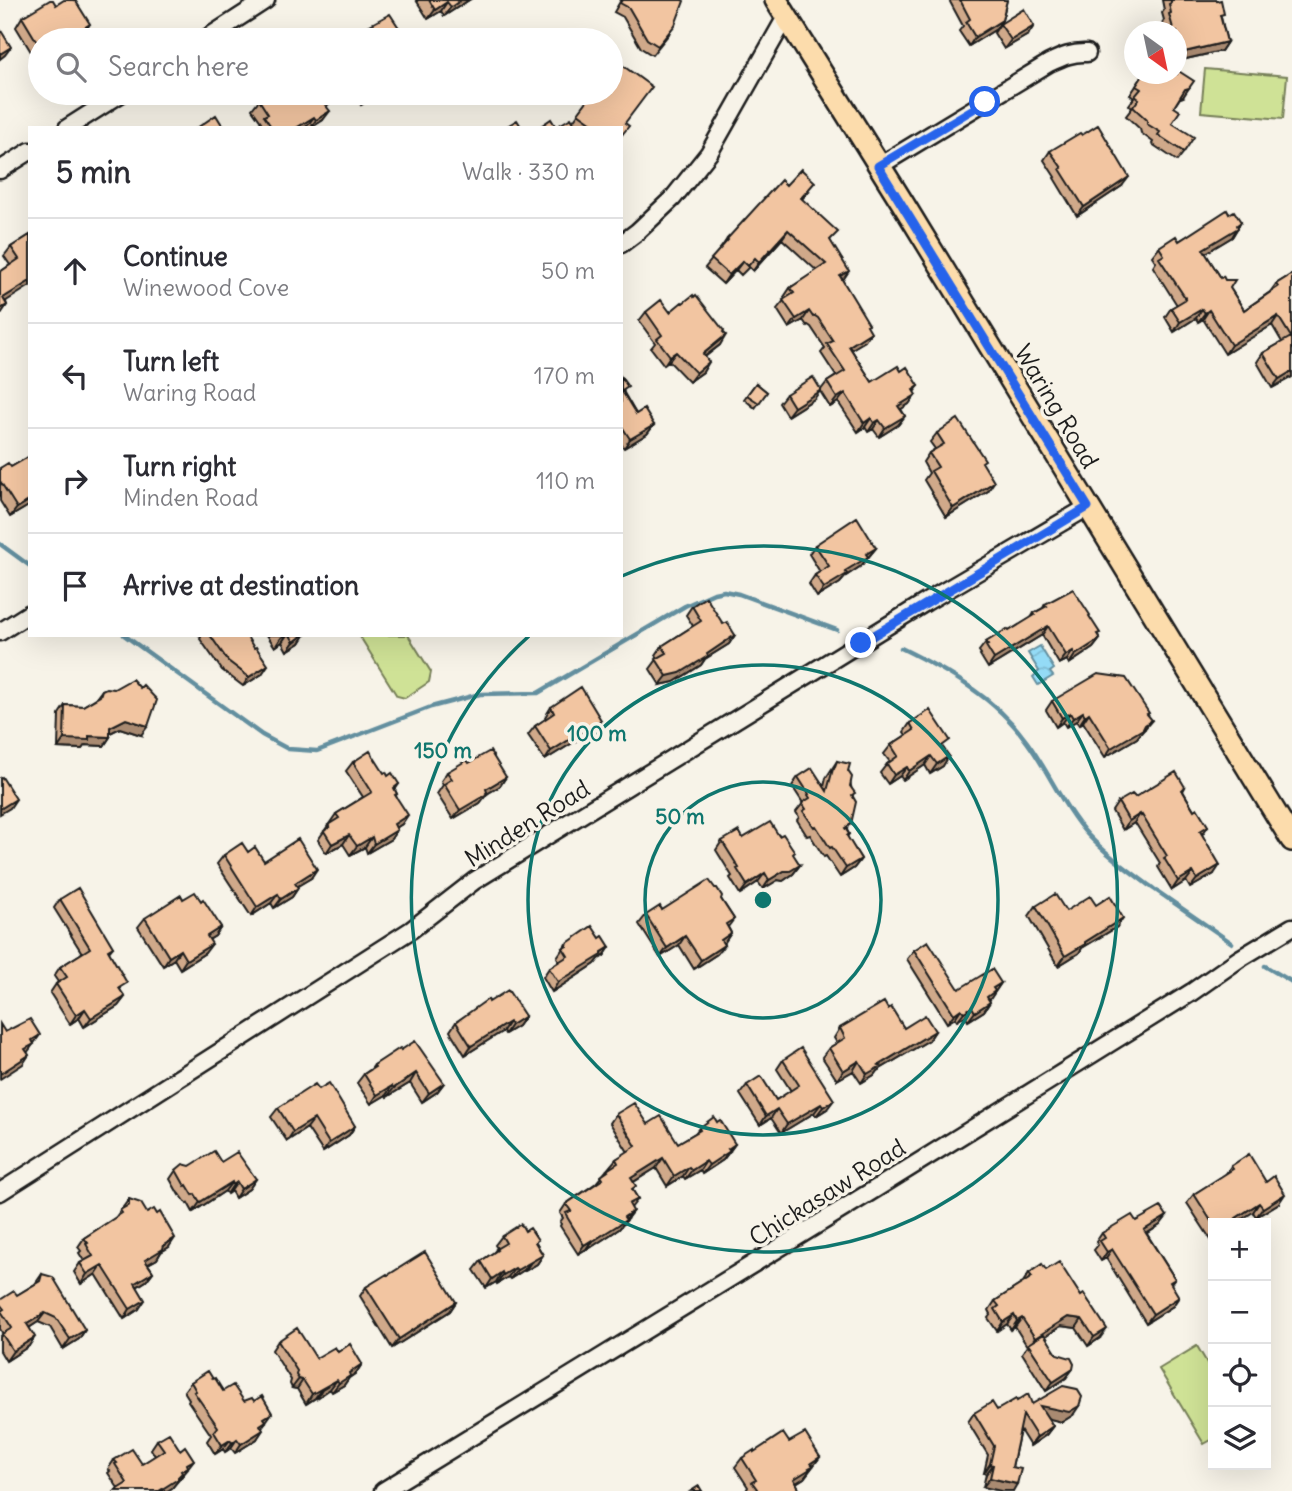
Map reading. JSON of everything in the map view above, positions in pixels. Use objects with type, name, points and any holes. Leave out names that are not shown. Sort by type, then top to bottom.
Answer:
[{"type":"main road","name":"Waring Road","points":[[781,9],[1292,840]]},
{"type":"street","points":[[223,28],[266,0]]},
{"type":"street","points":[[623,242],[673,198],[709,153],[781,9]]},
{"type":"street","points":[[878,166],[1065,55],[1087,52]]},
{"type":"street","points":[[70,126],[103,105]]},
{"type":"street","points":[[0,170],[28,152]]},
{"type":"street","name":"Minden Road","points":[[0,1192],[411,930],[474,881],[926,603],[1088,507]]},
{"type":"street","points":[[0,632],[28,614]]},
{"type":"street","name":"Chickasaw Road","points":[[383,1491],[1178,1001],[1292,927]]},
{"type":"green space","points":[[1205,69],[1287,76],[1283,119],[1201,112]]},
{"type":"green space","points":[[360,637],[409,637],[431,672],[429,682],[405,698],[397,696]]},
{"type":"green space","points":[[1197,1346],[1208,1365],[1208,1442],[1204,1444],[1159,1369]]},
{"type":"water","points":[[1040,646],[1054,669],[1050,672],[1053,676],[1038,685],[1033,677],[1039,671],[1028,653]]},
{"type":"building","points":[[50,0],[56,5],[64,0],[75,0],[90,24],[84,28],[29,28],[22,17]]},
{"type":"building","points":[[429,0],[461,0],[451,7],[447,2],[435,10]]},
{"type":"building","points":[[622,0],[684,1],[675,25],[658,46],[647,39],[629,8],[620,3]]},
{"type":"building","points":[[960,0],[1007,0],[1002,20],[975,37],[966,22],[970,19]]},
{"type":"building","points":[[1171,0],[1221,0],[1224,14],[1220,15],[1227,42],[1187,51],[1187,21],[1171,21]]},
{"type":"building","points":[[1024,9],[1034,26],[1011,40],[1000,24]]},
{"type":"building","points":[[390,14],[399,28],[364,28]]},
{"type":"building","points":[[0,29],[11,47],[0,54]]},
{"type":"building","points":[[623,66],[652,87],[625,123],[629,126],[623,134],[623,126],[596,126],[578,113],[584,105],[623,105]]},
{"type":"building","points":[[1187,76],[1194,81],[1185,89],[1174,107],[1180,111],[1172,123],[1194,137],[1184,152],[1158,135],[1160,132],[1147,124],[1147,120],[1133,107],[1139,99],[1135,96],[1141,89],[1136,86],[1187,84]]},
{"type":"building","points":[[262,105],[328,105],[330,111],[299,126],[271,126],[264,116],[268,114]]},
{"type":"building","points":[[216,115],[223,126],[200,126]]},
{"type":"building","points":[[571,118],[576,126],[558,126]]},
{"type":"building","points":[[551,119],[555,126],[541,126]]},
{"type":"building","points":[[517,120],[521,126],[507,126]]},
{"type":"building","points":[[1098,125],[1129,177],[1084,207],[1050,151]]},
{"type":"building","points":[[801,169],[815,182],[801,198],[838,232],[830,240],[849,271],[840,276],[869,324],[867,325],[871,332],[849,346],[872,382],[898,366],[901,371],[907,367],[919,386],[913,390],[916,395],[898,406],[905,416],[885,428],[879,420],[874,423],[871,418],[864,423],[845,393],[837,398],[827,382],[845,371],[827,344],[833,341],[818,318],[813,317],[809,311],[796,319],[783,300],[794,293],[790,288],[826,264],[788,230],[759,262],[755,258],[748,266],[743,261],[729,275],[711,259],[781,180],[786,185]]},
{"type":"building","points":[[1227,210],[1229,214],[1234,211],[1241,222],[1237,225],[1238,228],[1203,249],[1221,278],[1223,276],[1225,280],[1235,280],[1230,288],[1244,310],[1292,274],[1292,371],[1279,379],[1263,353],[1291,337],[1278,316],[1231,345],[1209,310],[1205,313],[1202,309],[1180,322],[1171,308],[1186,299],[1159,258],[1164,255],[1159,247],[1176,236],[1179,241]]},
{"type":"building","points":[[28,236],[28,282],[3,298],[7,305],[0,309],[0,272],[19,259],[11,247]]},
{"type":"building","points":[[696,295],[726,335],[703,354],[709,362],[696,373],[676,352],[670,356],[657,339],[662,335],[646,312],[661,300],[670,312]]},
{"type":"building","points":[[813,377],[821,390],[794,407],[786,394]]},
{"type":"building","points":[[756,383],[767,392],[759,403],[747,395]]},
{"type":"building","points":[[623,393],[636,414],[644,409],[654,425],[630,439],[623,428]]},
{"type":"building","points":[[958,419],[985,460],[982,462],[994,482],[953,508],[931,471],[938,467],[929,453],[944,444],[937,433]]},
{"type":"building","points":[[28,457],[28,501],[17,508],[0,481],[0,468],[8,463],[11,467]]},
{"type":"building","points":[[857,517],[876,548],[866,554],[868,557],[845,571],[847,574],[824,588],[815,575],[829,566],[815,545]]},
{"type":"building","points":[[1073,589],[1100,633],[1097,634],[1100,639],[1075,655],[1073,651],[1066,655],[1048,626],[994,659],[986,642],[1007,629],[1009,631],[1047,606],[1045,604]]},
{"type":"building","points":[[706,597],[723,624],[727,622],[735,635],[680,673],[667,676],[656,659],[667,653],[662,646],[701,621],[692,606]]},
{"type":"building","points":[[211,637],[247,637],[268,665],[249,677],[228,661]]},
{"type":"building","points":[[1098,674],[1126,678],[1152,720],[1143,729],[1111,748],[1089,713],[1085,716],[1083,712],[1073,718],[1070,713],[1062,718],[1052,701]]},
{"type":"building","points":[[132,679],[140,688],[143,685],[157,700],[148,726],[126,719],[110,727],[110,737],[64,739],[65,705],[83,706],[100,696],[102,690],[114,689]]},
{"type":"building","points":[[581,687],[601,720],[551,751],[535,726],[554,713],[551,707]]},
{"type":"building","points":[[930,710],[950,740],[942,746],[949,756],[937,764],[931,756],[909,771],[907,767],[894,775],[887,764],[898,756],[891,745],[914,730],[910,723]]},
{"type":"building","points":[[370,751],[384,773],[388,776],[392,773],[399,784],[394,788],[397,794],[395,795],[408,815],[394,824],[397,830],[374,844],[372,837],[357,846],[349,835],[332,844],[324,831],[339,818],[336,814],[372,792],[353,762]]},
{"type":"building","points":[[490,751],[506,777],[486,789],[487,794],[460,810],[444,784],[452,779],[447,772]]},
{"type":"building","points":[[837,761],[850,764],[850,786],[855,793],[852,795],[856,802],[851,824],[845,828],[861,859],[846,868],[803,811],[806,809],[802,803],[810,798],[798,777],[812,768],[827,791]]},
{"type":"building","points":[[1176,772],[1185,787],[1182,790],[1208,826],[1200,831],[1220,865],[1197,879],[1193,872],[1178,881],[1164,858],[1167,856],[1142,815],[1129,821],[1118,802],[1132,794],[1135,797]]},
{"type":"building","points":[[2,777],[16,799],[0,809],[0,778]]},
{"type":"building","points":[[770,822],[779,836],[783,834],[800,865],[769,880],[765,873],[747,885],[722,841],[739,831],[743,838]]},
{"type":"building","points":[[298,839],[317,869],[295,883],[298,888],[281,899],[278,894],[257,907],[224,855],[242,843],[248,852],[255,847],[264,861]]},
{"type":"building","points":[[709,880],[717,888],[734,919],[726,924],[731,933],[721,940],[724,945],[701,960],[685,936],[667,948],[646,915],[660,906],[662,910]]},
{"type":"building","points":[[78,888],[113,947],[108,950],[127,983],[119,988],[125,997],[91,1018],[85,1009],[76,1015],[56,984],[67,977],[60,967],[90,948],[60,899]]},
{"type":"building","points":[[195,892],[201,901],[203,899],[221,927],[207,936],[212,944],[186,960],[180,950],[169,957],[145,918],[181,895],[183,899]]},
{"type":"building","points":[[1055,894],[1066,911],[1090,896],[1096,905],[1110,896],[1123,918],[1065,956],[1036,906]]},
{"type":"building","points":[[592,926],[610,947],[602,952],[602,955],[558,982],[549,968],[568,956],[563,948],[566,944]]},
{"type":"building","points":[[928,941],[959,989],[992,969],[1001,983],[993,988],[995,991],[987,997],[990,1002],[975,1012],[972,1007],[964,1012],[961,1009],[954,1014],[914,950]]},
{"type":"building","points":[[508,990],[525,1016],[511,1025],[509,1022],[471,1046],[456,1022],[488,999],[489,1002]]},
{"type":"building","points":[[884,1002],[888,1009],[891,1007],[904,1028],[925,1015],[935,1031],[867,1074],[859,1061],[843,1071],[829,1048],[845,1038],[840,1028]]},
{"type":"building","points":[[30,1019],[40,1035],[32,1040],[34,1044],[25,1049],[29,1055],[0,1074],[0,1024],[5,1032]]},
{"type":"building","points":[[415,1041],[444,1083],[429,1093],[416,1073],[394,1088],[392,1086],[377,1095],[364,1074],[400,1048],[401,1050]]},
{"type":"building","points":[[801,1048],[834,1100],[823,1107],[821,1104],[787,1124],[777,1109],[766,1116],[747,1085],[761,1076],[776,1100],[799,1085],[783,1060]]},
{"type":"building","points":[[329,1083],[355,1126],[329,1143],[314,1119],[293,1132],[278,1108],[315,1084],[319,1089]]},
{"type":"building","points":[[634,1103],[648,1124],[661,1116],[678,1143],[700,1130],[699,1128],[714,1117],[717,1122],[720,1120],[735,1144],[728,1149],[730,1151],[709,1165],[706,1161],[692,1170],[689,1167],[674,1176],[663,1158],[631,1178],[636,1186],[632,1189],[638,1199],[629,1204],[633,1211],[624,1217],[626,1220],[584,1245],[567,1217],[566,1213],[571,1211],[566,1204],[603,1179],[601,1176],[618,1163],[616,1159],[636,1146],[616,1114]]},
{"type":"building","points":[[214,1151],[221,1162],[237,1152],[256,1179],[241,1189],[237,1182],[233,1185],[232,1182],[200,1202],[187,1185],[185,1186],[176,1170],[183,1164],[190,1166]]},
{"type":"building","points":[[1249,1154],[1266,1182],[1274,1176],[1285,1194],[1263,1208],[1259,1203],[1236,1218],[1209,1218],[1194,1194],[1233,1169],[1231,1166]]},
{"type":"building","points":[[129,1199],[141,1203],[147,1213],[154,1209],[157,1214],[160,1212],[175,1238],[145,1260],[153,1272],[135,1283],[145,1300],[130,1309],[102,1265],[87,1274],[80,1263],[93,1256],[84,1238],[122,1213],[120,1210],[129,1205]]},
{"type":"building","points":[[1161,1207],[1167,1216],[1144,1230],[1175,1279],[1170,1282],[1179,1297],[1153,1314],[1112,1249],[1107,1252],[1100,1241],[1105,1238],[1102,1233],[1132,1215],[1136,1221]]},
{"type":"building","points":[[521,1224],[525,1231],[530,1228],[543,1255],[517,1270],[515,1268],[503,1275],[502,1272],[492,1279],[481,1261],[506,1243],[502,1236]]},
{"type":"building","points":[[425,1252],[456,1302],[399,1339],[366,1287]]},
{"type":"building","points":[[1059,1262],[1107,1329],[1094,1337],[1082,1319],[1068,1317],[1035,1338],[1022,1318],[1017,1321],[1014,1315],[1003,1322],[995,1309],[999,1306],[995,1301],[1032,1277],[1029,1273],[1042,1264],[1046,1270]]},
{"type":"building","points":[[42,1274],[53,1277],[85,1330],[70,1339],[56,1318],[45,1313],[27,1324],[35,1337],[13,1351],[2,1334],[12,1328],[1,1311],[4,1309],[0,1300],[14,1291],[17,1295],[40,1281]]},
{"type":"building","points":[[297,1328],[316,1358],[335,1347],[338,1352],[350,1344],[362,1364],[339,1383],[337,1380],[312,1394],[303,1380],[296,1375],[297,1371],[278,1341]]},
{"type":"building","points":[[1044,1334],[1057,1354],[1071,1358],[1074,1364],[1073,1369],[1053,1382],[1028,1344]]},
{"type":"building","points":[[208,1371],[223,1391],[233,1385],[244,1401],[252,1398],[254,1401],[262,1396],[272,1413],[264,1418],[266,1421],[260,1425],[263,1430],[241,1444],[237,1439],[222,1445],[214,1432],[218,1427],[194,1392],[196,1391],[191,1382]]},
{"type":"building","points":[[1063,1386],[1077,1389],[1082,1397],[1079,1406],[1069,1412],[1040,1406],[1053,1426],[1037,1437],[1023,1415],[1012,1467],[1021,1469],[1017,1484],[990,1478],[994,1446],[974,1413],[992,1402],[997,1410],[1028,1394],[1032,1404]]},
{"type":"building","points":[[169,1433],[180,1450],[185,1446],[194,1460],[181,1471],[178,1479],[159,1491],[116,1491],[127,1483],[114,1460],[132,1449],[142,1464],[164,1450],[157,1440]]},
{"type":"building","points":[[783,1433],[789,1442],[805,1433],[820,1457],[811,1463],[813,1466],[810,1469],[794,1479],[800,1491],[755,1491],[757,1489],[752,1482],[756,1480],[742,1458]]},
{"type":"waterway","points":[[0,544],[28,565]]},
{"type":"waterway","points":[[127,637],[262,735],[288,749],[317,751],[431,707],[480,694],[538,693],[685,606],[714,593],[724,591],[739,594],[837,630]]},
{"type":"waterway","points":[[901,648],[953,676],[1001,712],[1027,742],[1071,813],[1088,835],[1137,876],[1232,943]]},
{"type":"waterway","points":[[1265,966],[1292,982]]},
{"type":"route","points":[[861,643],[1088,507],[878,166],[985,102]]}]
